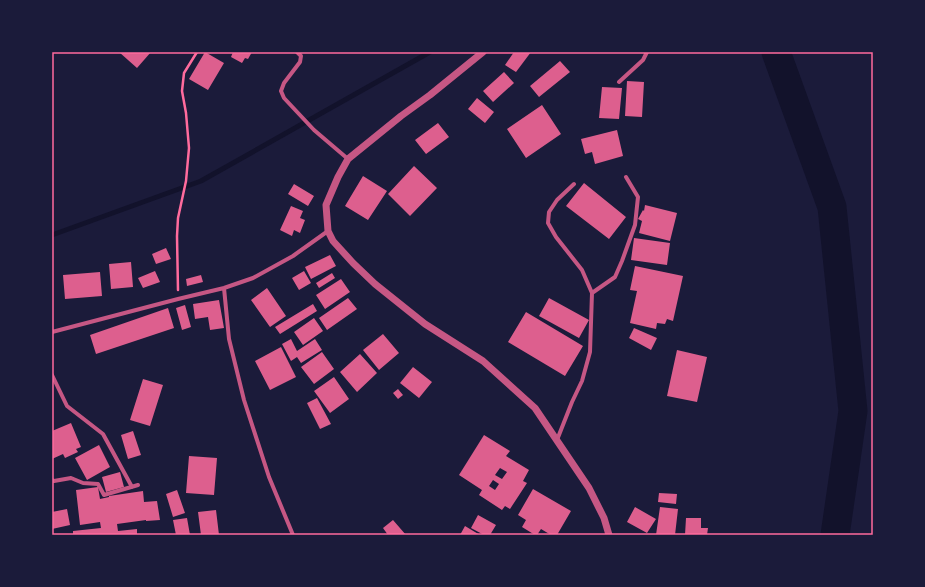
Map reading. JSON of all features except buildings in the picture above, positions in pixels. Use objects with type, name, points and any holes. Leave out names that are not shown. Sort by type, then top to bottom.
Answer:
[{"type":"street","points":[[297,52],[301,56],[300,62],[284,82],[281,91],[284,98],[314,130],[348,159]]},
{"type":"street","points":[[483,52],[348,159],[338,177],[326,205],[328,231],[333,241],[375,284],[425,324],[483,361],[535,408],[589,488],[604,518],[609,535]]},
{"type":"street","points":[[619,82],[643,60],[647,52]]},
{"type":"street","points":[[592,293],[615,277],[635,225],[638,197],[626,177]]},
{"type":"street","points":[[557,441],[582,380],[590,352],[592,293],[582,270],[556,237],[548,222],[549,212],[557,200],[574,184]]},
{"type":"street","points":[[52,332],[224,288],[253,278],[293,256],[328,231]]},
{"type":"street","points":[[224,288],[229,339],[244,400],[269,477],[293,535]]},
{"type":"street","points":[[52,375],[67,406],[103,434],[132,487]]},
{"type":"street","points":[[52,480],[54,481],[71,478],[83,483],[98,484],[104,495],[138,485]]},
{"type":"path","points":[[178,299],[178,218],[186,181],[189,148],[186,113],[182,91],[184,73],[197,52]]},
{"type":"waterway","points":[[52,235],[201,181],[430,52]]},
{"type":"waterway","points":[[776,52],[832,207],[853,411],[835,535]]}]
